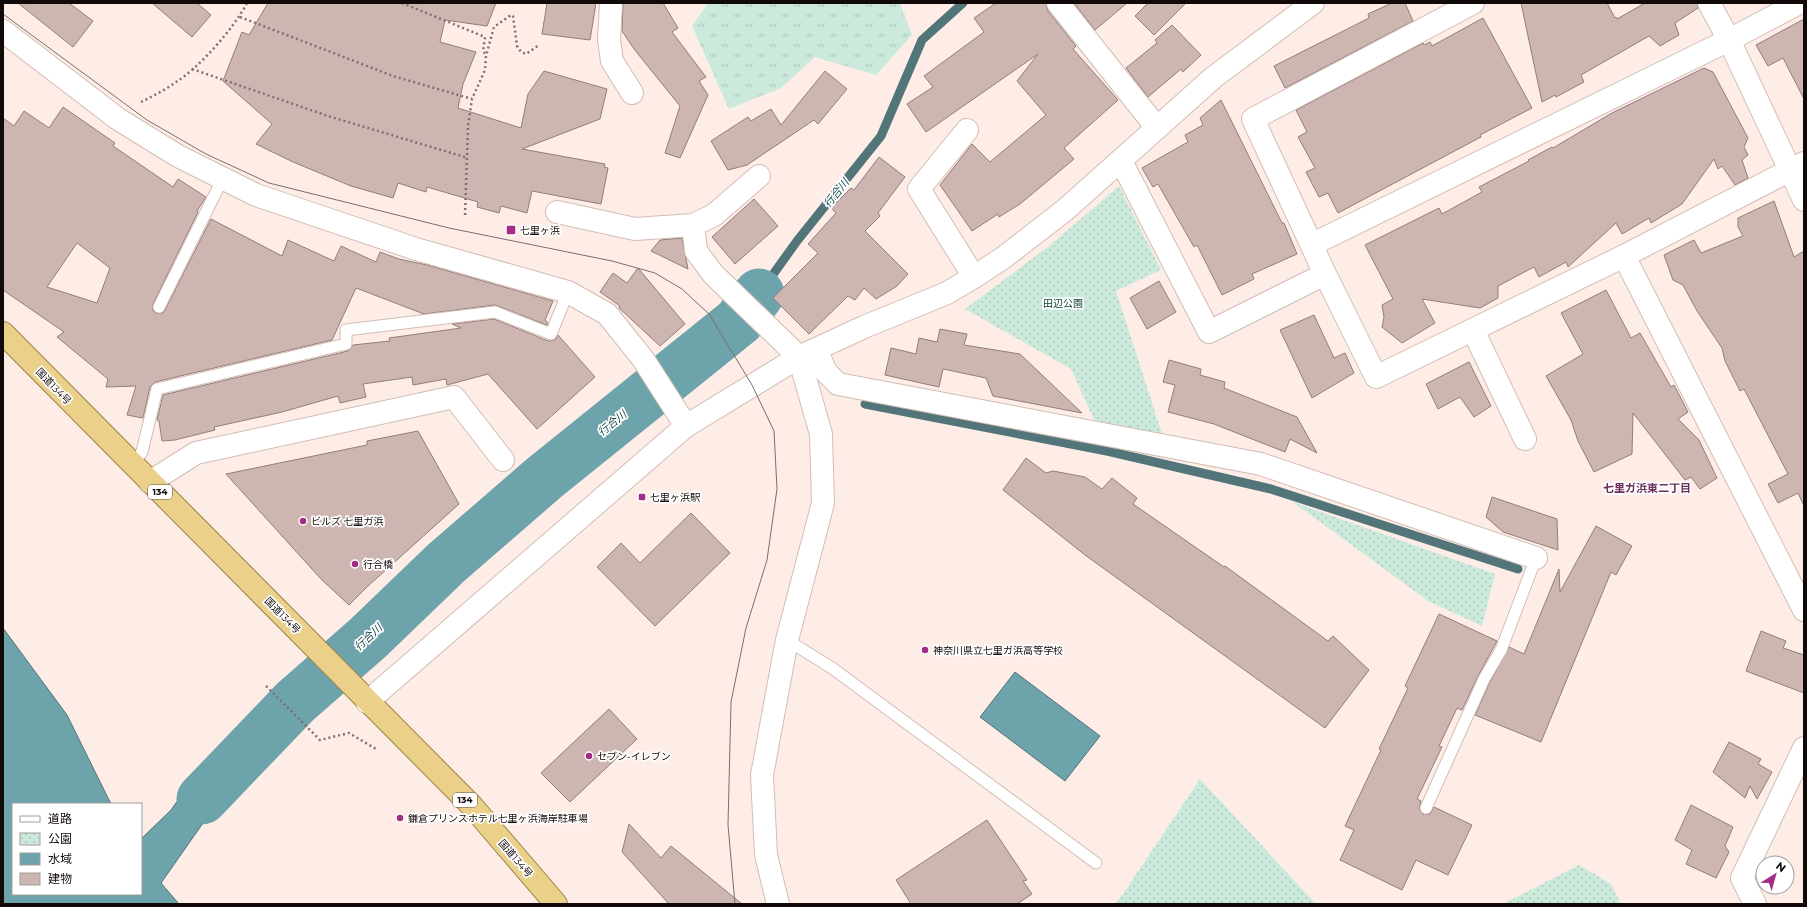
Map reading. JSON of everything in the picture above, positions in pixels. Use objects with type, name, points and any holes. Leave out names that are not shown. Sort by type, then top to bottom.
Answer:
[{"type":"highway","name":"国道134号","points":[[3,333],[132,465],[472,806],[556,904]]},
{"type":"street","points":[[611,3],[609,40],[612,61],[632,93]]},
{"type":"street","points":[[1058,3],[1157,128]]},
{"type":"street","points":[[367,702],[686,426],[807,353],[864,326],[947,292],[1003,258],[1065,210],[1214,77],[1313,3]]},
{"type":"street","points":[[1472,3],[1253,119],[1325,274],[1376,377],[1624,256],[1796,166]]},
{"type":"street","points":[[1709,3],[1796,166],[1804,200]]},
{"type":"street","points":[[1312,244],[1729,40],[1799,3]]},
{"type":"street","points":[[3,31],[118,119],[178,156],[256,195],[409,246],[568,292],[607,314],[643,360],[686,426]]},
{"type":"street","points":[[967,130],[919,188],[974,277]]},
{"type":"street","points":[[1121,161],[1209,332],[1325,274]]},
{"type":"street","points":[[557,212],[635,229],[693,225],[714,215],[759,176]]},
{"type":"street","points":[[693,225],[696,251],[713,274],[807,353],[838,384],[1260,464],[1536,558]]},
{"type":"street","points":[[1624,256],[1804,610]]},
{"type":"street","points":[[1473,330],[1525,440]]},
{"type":"street","points":[[778,904],[766,855],[762,775],[787,640],[823,503],[821,434],[807,353]]},
{"type":"street","points":[[150,482],[196,453],[454,397],[503,460]]},
{"type":"street","points":[[1755,904],[1742,878],[1804,748]]},
{"type":"lane","points":[[159,307],[223,178]]},
{"type":"lane","points":[[132,465],[142,452],[157,389],[346,344],[346,330],[495,312],[551,334],[568,292]]},
{"type":"lane","points":[[1426,808],[1484,679],[1501,650],[1536,558]]},
{"type":"lane","points":[[787,640],[832,668],[1096,863]]},
{"type":"path","points":[[118,119],[131,108],[177,82],[192,70],[240,17],[247,3]]},
{"type":"path","points":[[402,3],[485,37],[483,51],[486,56]]},
{"type":"path","points":[[465,215],[468,126],[472,99],[485,70],[486,56],[494,27],[511,15],[513,16],[517,46],[521,52],[526,54],[539,45]]},
{"type":"path","points":[[240,17],[393,76],[472,99]]},
{"type":"path","points":[[192,70],[328,116],[468,158]]},
{"type":"path","points":[[266,686],[320,740],[349,733],[378,750]]},
{"type":"green space","points":[[708,3],[900,3],[912,35],[876,75],[815,57],[781,88],[729,109],[692,26]]},
{"type":"green space","name":"田辺公園","points":[[1119,186],[1161,270],[1116,291],[1162,434],[1095,422],[1071,369],[965,309],[1049,246]]},
{"type":"green space","points":[[1293,502],[1495,574],[1482,626],[1428,601]]},
{"type":"green space","points":[[1200,779],[1316,904],[1116,904]]},
{"type":"green space","points":[[1579,865],[1611,884],[1621,904],[1503,904]]},
{"type":"water","points":[[3,628],[67,715],[111,803],[12,803],[12,895],[142,895],[142,838],[171,810],[191,782],[215,806],[161,883],[179,904],[3,904]]},
{"type":"water","points":[[1015,672],[1100,736],[1065,781],[980,717]]},
{"type":"building","points":[[18,3],[69,3],[93,21],[73,47]]},
{"type":"building","points":[[152,3],[197,3],[211,15],[192,37]]},
{"type":"building","points":[[268,3],[496,3],[487,26],[445,20],[440,42],[476,52],[463,84],[458,108],[521,128],[528,94],[544,71],[607,89],[600,119],[522,149],[605,164],[604,167],[608,168],[601,204],[532,191],[527,213],[501,206],[499,213],[477,207],[478,202],[427,187],[426,192],[398,183],[393,198],[351,186],[293,162],[256,144],[272,124],[223,81],[242,32],[249,35]]},
{"type":"building","points":[[547,3],[596,3],[590,40],[542,34]]},
{"type":"building","points":[[623,3],[663,3],[678,28],[672,32],[706,77],[699,81],[708,95],[680,158],[665,153],[680,106],[634,49],[622,31]]},
{"type":"building","points":[[996,3],[1046,3],[1048,11],[1076,46],[1073,49],[1118,100],[1064,148],[1074,159],[1020,204],[999,217],[998,214],[972,231],[940,185],[972,144],[990,162],[1046,115],[1017,81],[1038,54],[926,132],[907,104],[933,87],[924,76],[984,32],[974,18]]},
{"type":"building","points":[[1074,3],[1127,3],[1095,30]]},
{"type":"building","points":[[1148,3],[1186,3],[1154,35],[1135,16]]},
{"type":"building","points":[[1392,3],[1405,3],[1413,21],[1285,88],[1274,66],[1369,18],[1368,14]]},
{"type":"building","points":[[1521,3],[1607,3],[1617,19],[1645,3],[1697,3],[1698,8],[1675,23],[1679,35],[1660,46],[1649,36],[1581,75],[1584,82],[1556,97],[1555,95],[1542,102]]},
{"type":"building","points":[[1483,18],[1532,108],[1480,135],[1481,137],[1338,213],[1328,193],[1319,197],[1306,172],[1315,168],[1298,137],[1307,132],[1296,110],[1423,43],[1424,45],[1430,42],[1432,46]]},
{"type":"building","points":[[1804,19],[1804,99],[1783,58],[1768,66],[1756,45]]},
{"type":"building","points":[[1172,25],[1201,55],[1183,72],[1181,69],[1148,97],[1126,68],[1157,43],[1155,40]]},
{"type":"building","points":[[1704,68],[1713,72],[1748,138],[1744,147],[1748,155],[1742,160],[1748,178],[1735,185],[1722,166],[1718,169],[1714,159],[1682,204],[1651,223],[1649,218],[1622,234],[1616,223],[1568,267],[1566,262],[1539,277],[1534,267],[1498,286],[1498,298],[1480,308],[1422,299],[1435,323],[1402,343],[1382,327],[1384,317],[1382,305],[1393,299],[1365,245],[1439,208],[1442,214],[1482,192],[1479,187],[1529,161],[1528,160],[1552,147],[1553,148],[1612,113]]},
{"type":"building","points":[[825,71],[847,89],[818,124],[814,120],[747,165],[728,170],[711,141],[748,117],[751,121],[771,109],[781,125]]},
{"type":"building","points":[[1221,100],[1282,223],[1284,223],[1297,254],[1252,274],[1254,279],[1222,295],[1197,245],[1194,247],[1158,184],[1153,187],[1142,168],[1188,142],[1185,135],[1203,125],[1200,118]]},
{"type":"building","points":[[63,107],[115,143],[113,146],[173,187],[178,179],[206,197],[197,211],[198,212],[153,304],[153,311],[156,313],[163,313],[165,310],[211,219],[282,256],[288,240],[334,261],[341,246],[376,262],[380,252],[399,259],[427,265],[553,301],[545,320],[548,323],[547,325],[495,305],[424,314],[356,288],[332,340],[155,382],[150,387],[143,418],[127,415],[136,386],[106,387],[108,379],[57,337],[64,332],[3,290],[3,118],[14,126],[24,111],[49,128]],"holes":[[[77,243],[110,268],[97,303],[47,287]]]},
{"type":"building","points":[[879,157],[905,177],[878,213],[880,216],[865,231],[908,274],[897,286],[876,299],[864,288],[855,300],[848,296],[809,334],[773,298],[818,253],[808,244],[836,213],[831,208],[851,188],[854,190]]},
{"type":"building","points":[[754,199],[778,226],[735,264],[712,237]]},
{"type":"building","points":[[1774,201],[1794,257],[1804,251],[1804,506],[1798,493],[1778,503],[1768,484],[1788,474],[1744,389],[1740,391],[1725,361],[1722,348],[1697,311],[1683,285],[1673,280],[1664,255],[1694,240],[1701,253],[1743,236],[1738,227],[1738,218]]},
{"type":"building","points":[[682,238],[688,269],[651,251],[660,240]]},
{"type":"building","points":[[638,268],[685,324],[660,346],[619,308],[620,306],[600,292],[613,273],[627,283]]},
{"type":"building","points":[[1159,281],[1176,312],[1147,329],[1130,298]]},
{"type":"building","points":[[1606,290],[1631,338],[1640,333],[1671,387],[1674,385],[1688,412],[1678,419],[1699,440],[1717,478],[1700,489],[1691,477],[1685,480],[1633,413],[1632,454],[1594,472],[1578,441],[1571,420],[1546,376],[1583,354],[1561,313]]},
{"type":"building","points":[[1314,315],[1334,358],[1345,353],[1354,373],[1312,398],[1280,330]]},
{"type":"building","points":[[494,319],[548,341],[555,340],[558,335],[595,377],[537,429],[488,374],[447,385],[446,379],[413,385],[412,377],[363,384],[366,397],[340,403],[338,396],[282,412],[214,427],[215,430],[175,440],[162,441],[159,421],[157,420],[163,395],[348,351],[353,345],[390,341],[389,338],[461,328],[452,324]]},
{"type":"building","points":[[940,329],[967,334],[964,345],[1020,354],[1082,413],[993,396],[986,378],[943,369],[939,387],[885,375],[891,348],[916,354],[919,338],[937,342]]},
{"type":"building","points":[[1169,360],[1201,369],[1200,375],[1225,382],[1224,388],[1297,417],[1317,453],[1290,439],[1285,452],[1214,424],[1168,412],[1175,385],[1163,382]]},
{"type":"building","points":[[1469,362],[1491,406],[1474,417],[1460,397],[1438,409],[1426,384]]},
{"type":"building","points":[[418,431],[459,504],[349,605],[321,579],[226,474],[367,445],[367,441]]},
{"type":"building","points":[[1026,458],[1046,473],[1053,471],[1085,477],[1102,489],[1112,478],[1137,498],[1133,504],[1224,567],[1225,566],[1328,641],[1333,636],[1369,670],[1325,728],[1085,555],[1003,490]]},
{"type":"building","points":[[1492,497],[1557,519],[1558,550],[1503,532],[1486,517]]},
{"type":"building","points":[[691,513],[730,553],[655,626],[597,567],[621,543],[640,563]]},
{"type":"building","points":[[1596,526],[1632,546],[1616,575],[1611,572],[1541,742],[1475,715],[1490,682],[1509,647],[1524,654],[1559,569],[1560,592]]},
{"type":"building","points":[[1439,614],[1497,641],[1462,710],[1457,708],[1439,746],[1442,747],[1417,799],[1421,801],[1419,809],[1423,814],[1430,814],[1434,807],[1472,825],[1448,875],[1416,860],[1402,890],[1340,860],[1354,830],[1345,826],[1381,750],[1379,749],[1408,688],[1405,686]]},
{"type":"building","points":[[1761,631],[1786,641],[1783,648],[1804,655],[1804,693],[1746,671]]},
{"type":"building","name":"セブン-イレブン","points":[[609,709],[637,739],[570,802],[541,773]]},
{"type":"building","points":[[1729,742],[1761,759],[1758,764],[1772,772],[1757,799],[1750,786],[1745,798],[1713,772]]},
{"type":"building","points":[[1691,805],[1733,827],[1725,846],[1729,852],[1716,878],[1686,864],[1692,850],[1675,840]]},
{"type":"building","points":[[987,820],[1027,880],[1023,881],[1032,894],[1017,904],[911,904],[896,880]]},
{"type":"building","points":[[629,824],[661,858],[671,846],[742,904],[669,904],[622,852]]},
{"type":"waterway","name":"行合川","points":[[759,294],[797,241],[881,136],[922,40],[963,3]]},
{"type":"waterway","name":"行合川","points":[[202,799],[295,702],[368,638],[446,563],[544,478],[739,321],[759,294]]},
{"type":"waterway","points":[[865,404],[1107,451],[1271,489],[1518,569]]},
{"type":"tram line","points":[[3,14],[147,120],[206,154],[269,183],[449,228],[612,261],[655,273],[682,289],[709,314],[752,385],[774,431],[777,489],[767,560],[746,628],[731,702],[728,825],[735,904]]},
{"type":"place","name":"七里ヶ浜","points":[[511,230]]},
{"type":"place","name":"七里ヶ浜駅","points":[[642,497]]},
{"type":"place","name":"ビルズ 七里ガ浜","points":[[303,521]]},
{"type":"place","name":"行合橋","points":[[355,564]]},
{"type":"place","name":"神奈川県立七里ガ浜高等学校","points":[[925,650]]},
{"type":"place","name":"セブン-イレブン","points":[[589,756]]},
{"type":"place","name":"鎌倉プリンスホテル七里ヶ浜海岸駐車場","points":[[400,818]]},
{"type":"district","name":"七里ガ浜東二丁目","points":[[1647,488]]}]
